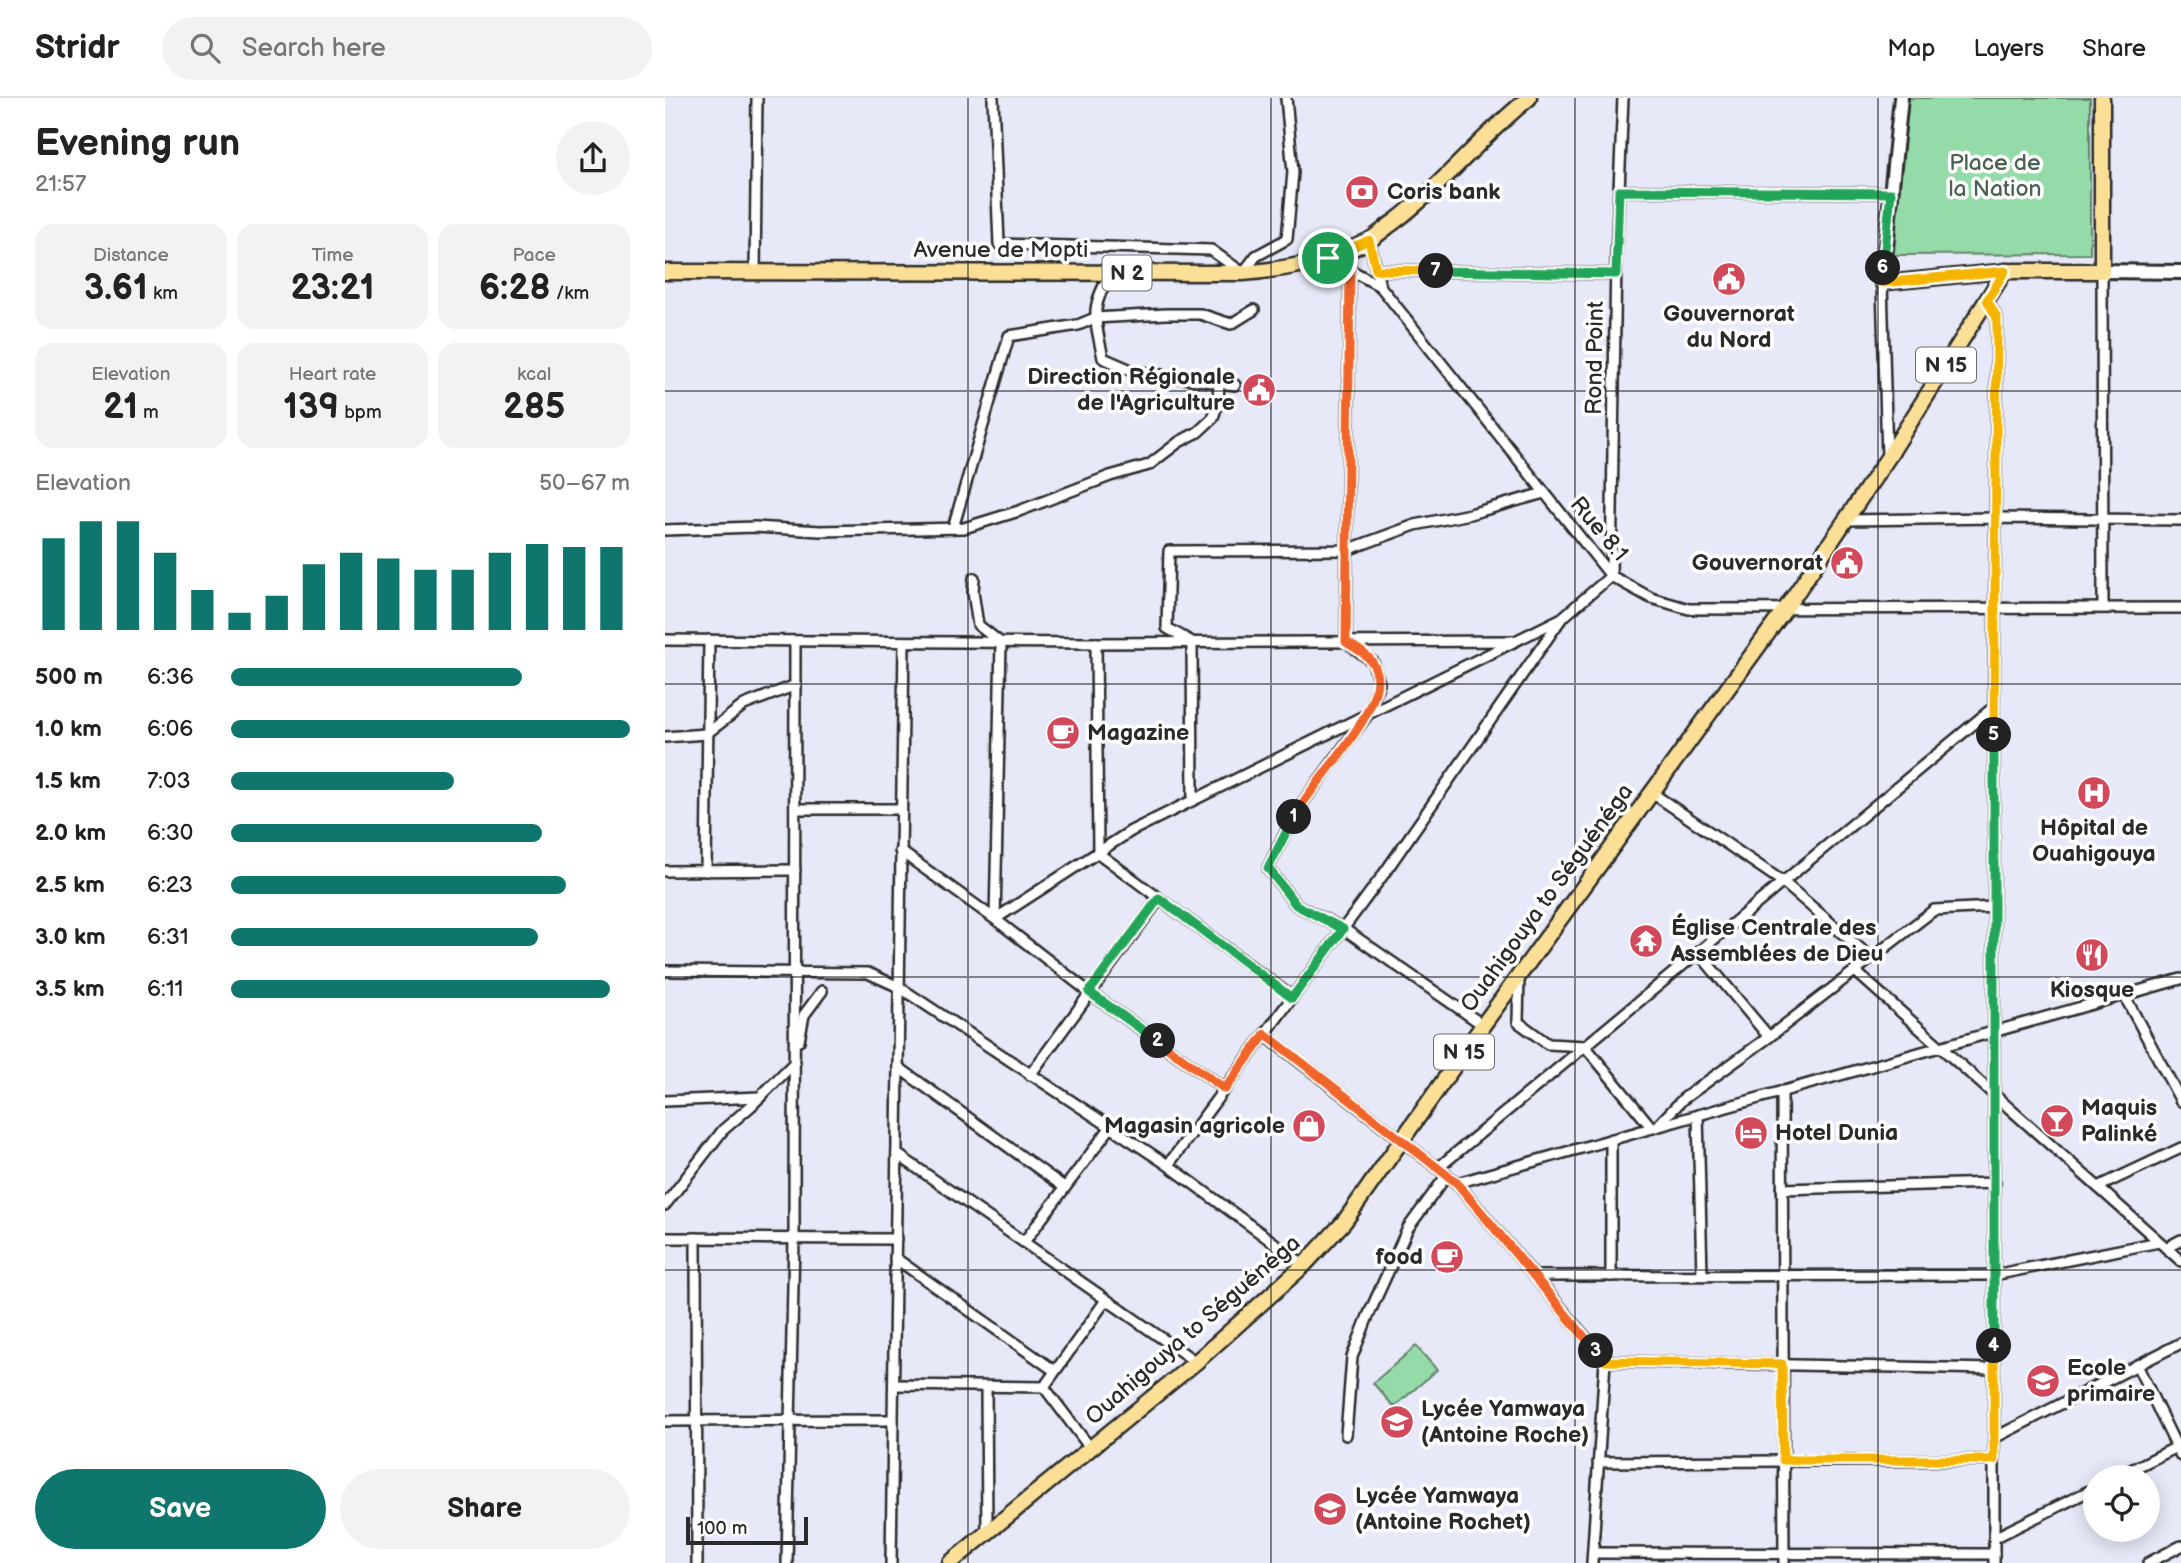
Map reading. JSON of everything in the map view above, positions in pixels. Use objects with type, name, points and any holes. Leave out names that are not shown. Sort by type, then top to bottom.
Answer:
[{"type":"main road","name":"Avenue de Mopti","points":[[665,272],[1243,273],[1290,269],[1328,258],[1369,240],[1421,202],[1497,124],[1529,98]]},
{"type":"main road","points":[[1901,98],[1882,283],[2005,271],[2181,272]]},
{"type":"main road","points":[[2102,98],[2102,271]]},
{"type":"main road","name":"Ouahigouya to Séguénéga","points":[[950,1563],[1196,1362],[1304,1265],[1344,1222],[1483,1025],[1786,608],[1887,459],[2005,271]]},
{"type":"street","points":[[755,272],[757,98]]},
{"type":"street","points":[[993,98],[999,244],[1211,250],[1243,273],[1256,256],[1287,239],[1293,172],[1286,98]]},
{"type":"street","name":"Rond Point","points":[[1611,576],[1616,274],[1623,98]]},
{"type":"street","points":[[1619,191],[1891,193]]},
{"type":"street","name":"Rue 8.1","points":[[1369,240],[1380,286]]},
{"type":"street","name":"Rue 8.1","points":[[1328,258],[1380,286],[1611,576],[1651,598],[1689,609],[2181,608]]},
{"type":"street","points":[[1346,642],[1350,270]]},
{"type":"street","points":[[1376,270],[1616,274]]},
{"type":"street","points":[[2102,271],[2103,607]]},
{"type":"street","points":[[1111,272],[1098,294],[1095,318],[1103,358],[1133,371],[1235,385]]},
{"type":"street","points":[[1882,283],[1887,459]]},
{"type":"street","points":[[1265,1034],[1457,1183],[1605,1361],[1592,1558],[1994,1559],[1997,318],[1987,300]]},
{"type":"street","points":[[953,528],[1009,335],[1078,325],[1095,318],[1200,314],[1231,324],[1254,310]]},
{"type":"street","points":[[665,530],[755,527],[820,531],[964,527],[1019,511],[1109,476],[1149,465],[1179,442],[1198,432],[1213,418],[1218,402],[1219,383]]},
{"type":"street","points":[[1192,642],[1167,628],[1169,551],[1347,550],[1415,525],[1469,514],[1544,493]]},
{"type":"street","points":[[1846,520],[2181,520]]},
{"type":"street","points":[[1168,1166],[1343,929],[1562,618],[1611,576]]},
{"type":"street","points":[[974,578],[972,592],[978,625],[1001,643]]},
{"type":"street","points":[[995,919],[1131,831],[1562,618]]},
{"type":"street","points":[[665,640],[1097,643],[1516,640]]},
{"type":"street","points":[[706,871],[709,640]]},
{"type":"street","points":[[787,1563],[794,1239],[795,641]]},
{"type":"street","points":[[891,1563],[904,642]]},
{"type":"street","points":[[1192,642],[1193,800]]},
{"type":"street","points":[[1346,642],[1373,662],[1379,683],[1368,714],[1296,812],[1268,868],[1296,905],[1343,929],[1483,1025]]},
{"type":"street","points":[[995,919],[1001,643]]},
{"type":"street","points":[[1097,643],[1098,853]]},
{"type":"street","points":[[665,737],[706,734],[744,705],[796,685]]},
{"type":"street","points":[[1438,1168],[1994,707]]},
{"type":"street","points":[[1652,793],[1783,882],[1871,958]]},
{"type":"street","points":[[795,808],[901,809]]},
{"type":"street","points":[[900,851],[1225,1089]]},
{"type":"street","points":[[1098,853],[1292,998]]},
{"type":"street","points":[[665,871],[795,870]]},
{"type":"street","points":[[1030,1074],[1159,898]]},
{"type":"street","points":[[1656,1126],[1683,1099],[1769,1038],[1934,910],[1994,907]]},
{"type":"street","points":[[1698,952],[1769,1038]]},
{"type":"street","points":[[665,971],[868,973],[899,987],[1168,1166],[1304,1265]]},
{"type":"street","points":[[1855,971],[2181,1261]]},
{"type":"street","points":[[1519,976],[1518,1022],[1548,1044],[1585,1046],[1656,1126]]},
{"type":"street","points":[[1457,1183],[2181,979]]},
{"type":"street","points":[[665,1205],[723,1130],[795,1062],[804,1015],[822,990]]},
{"type":"street","points":[[2124,995],[2181,1101]]},
{"type":"street","points":[[898,1067],[1065,1187]]},
{"type":"street","points":[[1783,1091],[1781,1274],[1784,1558]]},
{"type":"street","points":[[665,1101],[760,1097]]},
{"type":"street","points":[[1698,1115],[1702,1275]]},
{"type":"street","points":[[1024,1242],[1110,1128]]},
{"type":"street","points":[[1611,1139],[1611,1276]]},
{"type":"street","points":[[2098,1188],[2181,1147]]},
{"type":"street","points":[[897,1154],[1196,1362]]},
{"type":"street","points":[[1346,1435],[1352,1357],[1408,1228],[1447,1175]]},
{"type":"street","points":[[1782,1189],[1995,1183]]},
{"type":"street","points":[[665,1238],[896,1239]]},
{"type":"street","points":[[696,1238],[697,1563]]},
{"type":"street","points":[[1535,1276],[1994,1275],[2181,1240]]},
{"type":"street","points":[[895,1258],[1055,1371]]},
{"type":"street","points":[[1044,1387],[1107,1300]]},
{"type":"street","points":[[1994,1438],[2181,1343]]},
{"type":"street","points":[[1605,1361],[1994,1369]]},
{"type":"street","points":[[2137,1365],[2179,1450],[2145,1465]]},
{"type":"street","points":[[894,1385],[1044,1387]]},
{"type":"street","points":[[986,1387],[987,1533]]},
{"type":"street","points":[[1044,1387],[1091,1449]]},
{"type":"street","points":[[665,1421],[894,1420]]},
{"type":"street","points":[[1598,1462],[1994,1460]]},
{"type":"street","points":[[1994,1538],[2083,1494]]},
{"type":"street","points":[[2148,1563],[2181,1546]]},
{"type":"green space","name":"Place de la Nation","points":[[1907,98],[2090,98],[2090,254],[1894,255]]},
{"type":"green space","points":[[1416,1346],[1437,1370],[1394,1407],[1373,1383]]},
{"type":"place","name":"Coris bank","points":[[1362,192]]},
{"type":"place","name":"Gouvernorat du Nord","points":[[1729,279]]},
{"type":"place","name":"Direction Régionale de l'Agriculture","points":[[1259,390]]},
{"type":"place","name":"Gouvernorat","points":[[1847,563]]},
{"type":"place","name":"Magazine","points":[[1063,733]]},
{"type":"place","name":"Hôpital de Ouahigouya","points":[[2094,793]]},
{"type":"place","name":"Église Centrale des Assemblées de Dieu","points":[[1646,941]]},
{"type":"place","name":"Kiosque","points":[[2092,955]]},
{"type":"place","name":"Maquis Palinké","points":[[2057,1121]]},
{"type":"place","name":"Magasin agricole","points":[[1309,1126]]},
{"type":"place","name":"Hotel Dunia","points":[[1751,1133]]},
{"type":"place","name":"food","points":[[1447,1257]]},
{"type":"place","name":"Ecole primaire","points":[[2043,1381]]},
{"type":"place","name":"Lycée Yamwaya (Antoine Roche)","points":[[1397,1422]]},
{"type":"place","name":"Lycée Yamwaya (Antoine Rochet)","points":[[1330,1509]]},
{"type":"route","points":[[1619,191],[1891,193],[1882,283],[2005,271],[1987,300],[1997,318],[1994,1460],[1783,1460],[1782,1364],[1605,1361],[1457,1183],[1265,1034],[1225,1089],[1089,992],[1159,898],[1292,998],[1343,929],[1296,905],[1268,868],[1296,812],[1368,714],[1379,683],[1373,662],[1346,642],[1350,270],[1328,258],[1369,240],[1376,270],[1616,274],[1619,191]]}]
